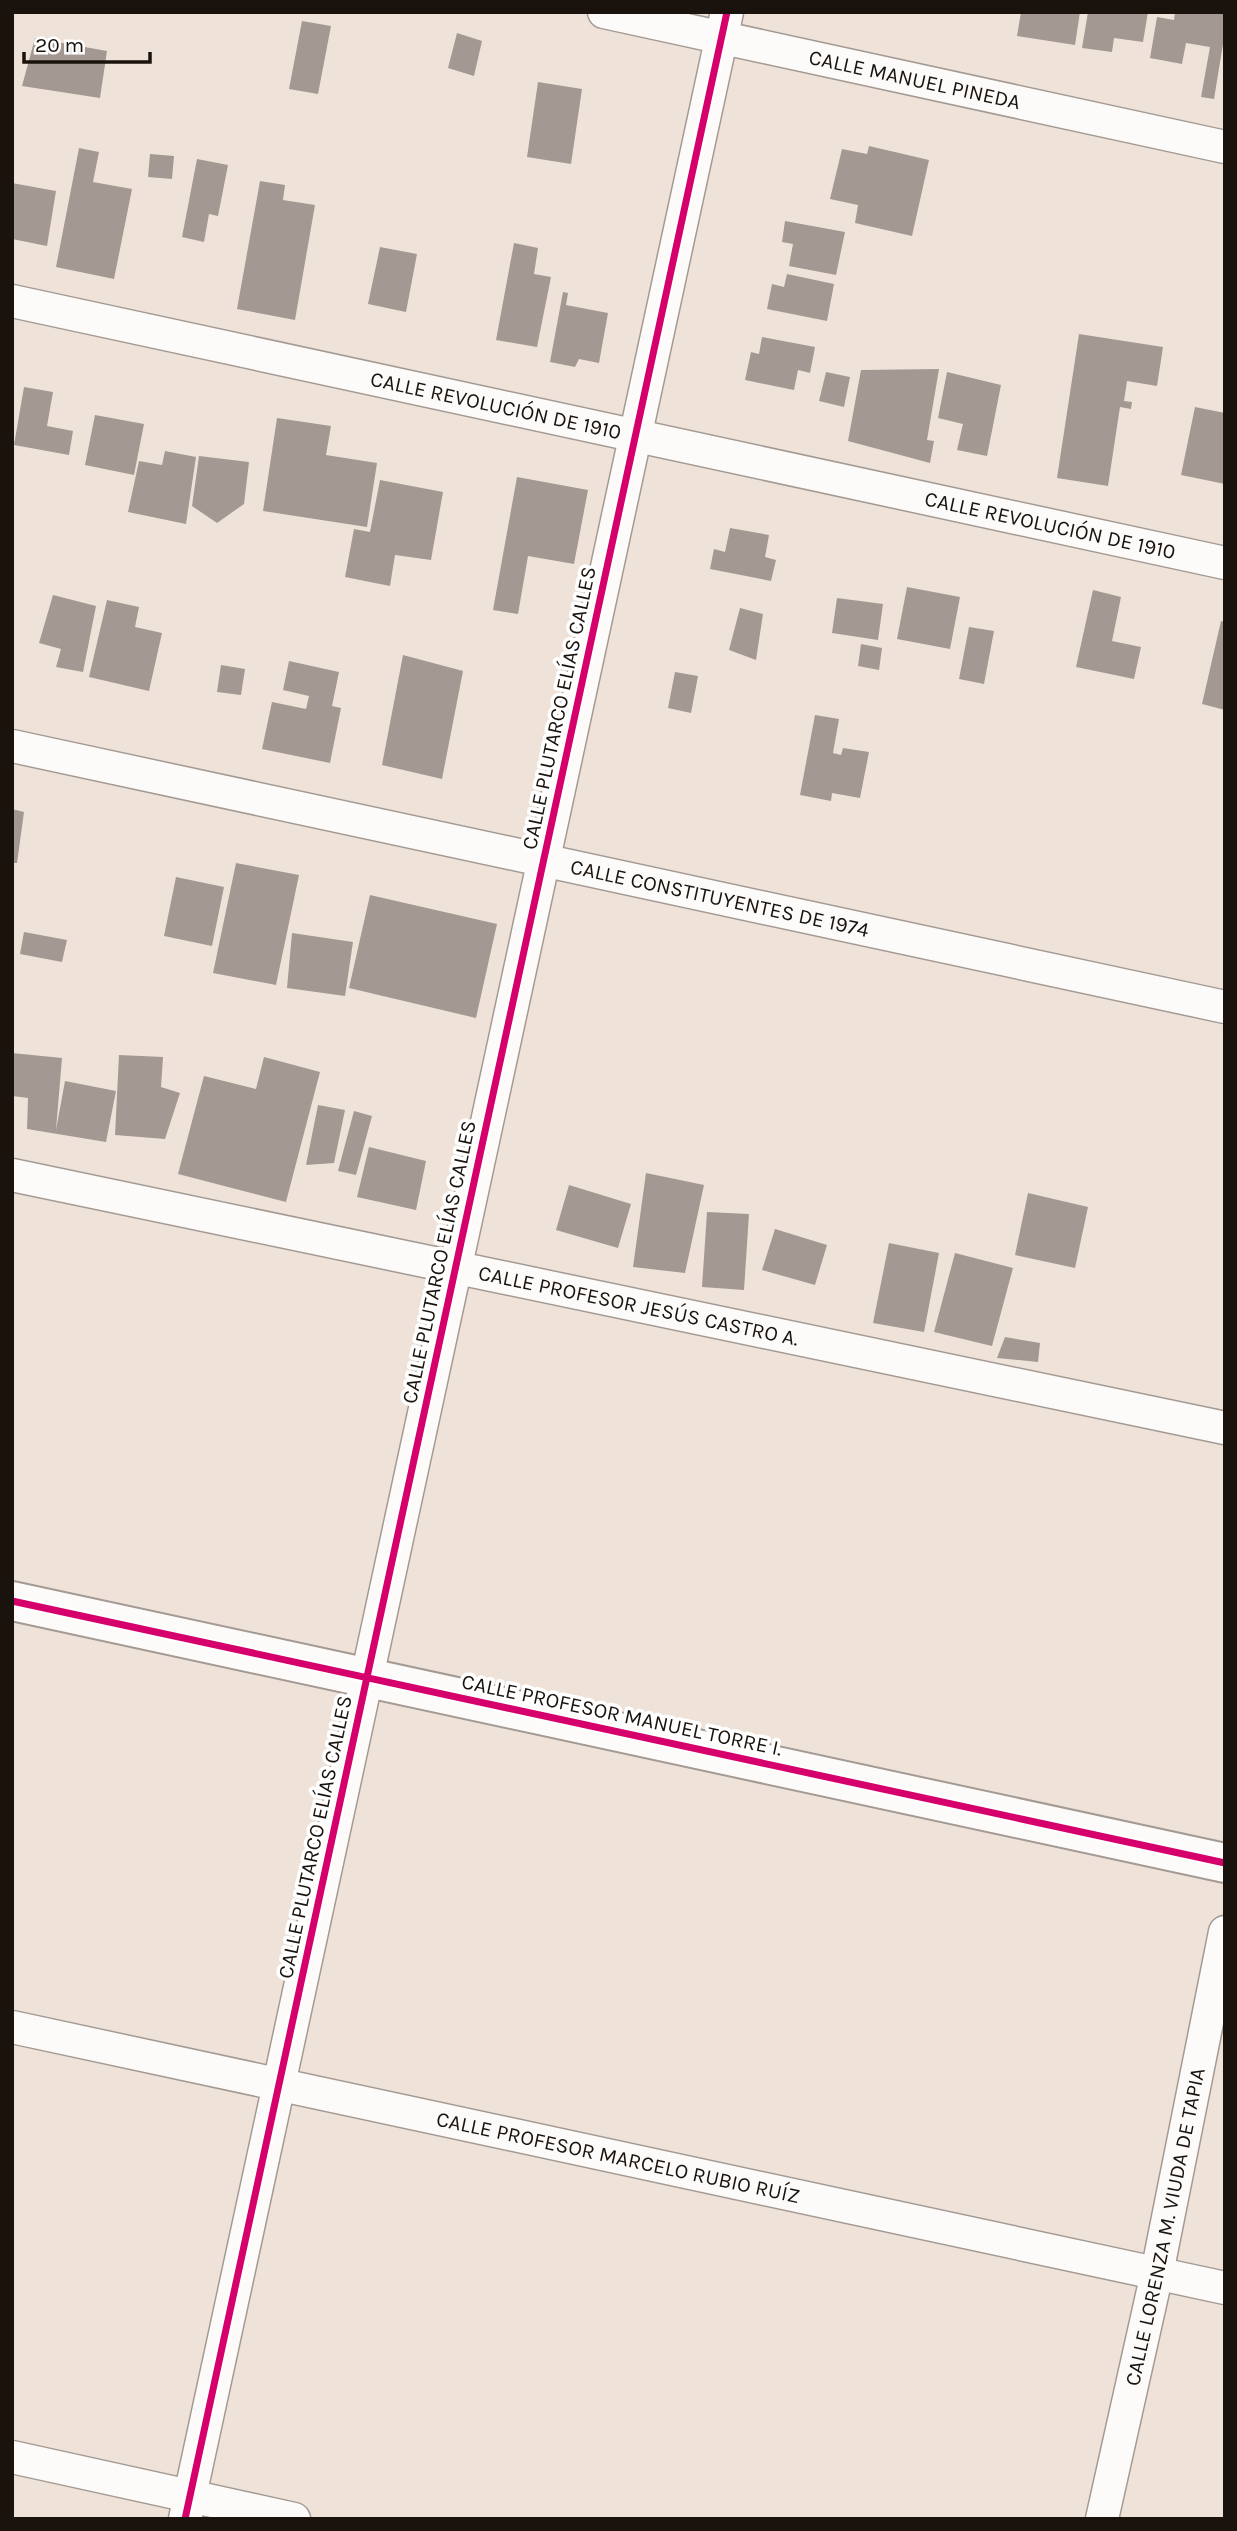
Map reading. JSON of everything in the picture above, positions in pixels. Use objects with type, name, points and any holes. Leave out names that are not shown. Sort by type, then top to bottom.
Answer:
[{"type":"street","name":"CALLE MANUEL PINEDA","points":[[604,12],[724,25],[1225,147]]},
{"type":"street","name":"CALLE PLUTARCO ELÍAS CALLES","points":[[188,2507],[724,25]]},
{"type":"street","name":"CALLE REVOLUCIÓN DE 1910","points":[[12,301],[1225,563]]},
{"type":"street","name":"CALLE CONSTITUYENTES DE 1974","points":[[12,746],[1225,1007]]},
{"type":"street","name":"CALLE PROFESOR JESÚS CASTRO A.","points":[[12,1175],[1225,1428]]},
{"type":"street","name":"CALLE PROFESOR MANUEL TORRE I.","points":[[12,1601],[1225,1863]]},
{"type":"street","name":"CALLE LORENZA M. VIUDA DE TAPIA","points":[[1102,2519],[1157,2273],[1225,1932]]},
{"type":"street","name":"CALLE PROFESOR MARCELO RUBIO RUÍZ","points":[[12,2026],[1225,2288]]},
{"type":"street","points":[[12,2457],[188,2507],[295,2519]]},
{"type":"building","points":[[1021,12],[1080,12],[1075,45],[1017,36]]},
{"type":"building","points":[[1088,12],[1148,12],[1143,42],[1114,38],[1112,52],[1082,48]]},
{"type":"building","points":[[1175,12],[1225,12],[1225,32],[1214,99],[1201,97],[1210,47],[1186,43],[1182,64],[1150,58],[1157,17],[1174,20]]},
{"type":"building","points":[[302,21],[331,26],[318,94],[289,89]]},
{"type":"building","points":[[457,33],[482,41],[474,76],[448,68]]},
{"type":"building","points":[[35,38],[107,51],[100,98],[22,86]]},
{"type":"building","points":[[538,82],[582,89],[571,164],[527,157]]},
{"type":"building","points":[[869,146],[929,160],[912,236],[855,223],[858,205],[830,199],[842,149],[867,154]]},
{"type":"building","points":[[79,148],[99,152],[93,182],[132,189],[114,279],[56,267]]},
{"type":"building","points":[[150,154],[174,156],[172,179],[148,177]]},
{"type":"building","points":[[197,159],[228,165],[218,216],[209,214],[204,242],[182,237]]},
{"type":"building","points":[[260,181],[285,185],[283,200],[315,205],[295,320],[237,309]]},
{"type":"building","points":[[12,183],[56,191],[47,246],[12,239]]},
{"type":"building","points":[[785,221],[845,232],[836,275],[789,266],[793,244],[782,242]]},
{"type":"building","points":[[514,243],[538,248],[534,274],[551,277],[537,347],[496,340]]},
{"type":"building","points":[[380,247],[417,254],[406,312],[368,304]]},
{"type":"building","points":[[787,274],[834,284],[827,321],[767,309],[772,284],[784,287]]},
{"type":"building","points":[[563,292],[568,293],[566,305],[608,313],[599,363],[579,359],[575,367],[550,362]]},
{"type":"building","points":[[1079,334],[1163,347],[1157,386],[1127,381],[1124,401],[1132,402],[1131,409],[1120,407],[1108,486],[1057,478]]},
{"type":"building","points":[[762,337],[815,347],[810,373],[798,370],[794,390],[745,380],[751,352],[759,354]]},
{"type":"building","points":[[939,369],[927,440],[934,441],[930,463],[848,441],[861,370]]},
{"type":"building","points":[[826,372],[850,377],[844,407],[819,401]]},
{"type":"building","points":[[947,372],[1001,385],[987,456],[957,450],[963,424],[938,418]]},
{"type":"building","points":[[24,387],[53,392],[47,426],[73,431],[69,455],[14,445]]},
{"type":"building","points":[[1195,407],[1225,413],[1225,484],[1181,475]]},
{"type":"building","points":[[95,415],[144,424],[134,475],[85,465]]},
{"type":"building","points":[[277,418],[331,426],[326,455],[377,463],[367,527],[263,511]]},
{"type":"building","points":[[165,451],[196,457],[186,524],[128,512],[139,461],[162,465]]},
{"type":"building","points":[[199,456],[249,462],[244,504],[217,523],[192,506]]},
{"type":"building","points":[[517,477],[588,490],[574,564],[528,556],[518,614],[493,610]]},
{"type":"building","points":[[380,480],[443,492],[431,560],[395,555],[390,586],[345,577],[354,529],[370,532]]},
{"type":"building","points":[[730,528],[769,535],[765,557],[776,560],[771,581],[710,569],[714,549],[725,552]]},
{"type":"building","points":[[907,587],[960,597],[950,649],[897,639]]},
{"type":"building","points":[[1093,590],[1121,597],[1112,641],[1141,647],[1134,679],[1076,667]]},
{"type":"building","points":[[53,595],[96,606],[83,672],[56,667],[61,649],[39,643]]},
{"type":"building","points":[[837,598],[883,604],[878,640],[832,633]]},
{"type":"building","points":[[107,600],[139,607],[135,627],[162,633],[149,691],[89,677]]},
{"type":"building","points":[[740,608],[763,614],[756,660],[729,650]]},
{"type":"building","points":[[1221,621],[1225,622],[1225,710],[1202,704]]},
{"type":"building","points":[[969,627],[994,631],[984,684],[959,679]]},
{"type":"building","points":[[861,644],[882,648],[879,670],[858,666]]},
{"type":"building","points":[[403,655],[463,671],[442,779],[382,765]]},
{"type":"building","points":[[289,661],[339,672],[332,706],[341,708],[330,763],[262,749],[272,702],[306,709],[309,696],[283,690]]},
{"type":"building","points":[[221,665],[245,669],[241,695],[217,692]]},
{"type":"building","points":[[675,672],[698,676],[691,713],[668,708]]},
{"type":"building","points":[[815,715],[839,719],[833,753],[841,755],[843,748],[869,752],[860,798],[832,793],[831,801],[800,795]]},
{"type":"building","points":[[12,809],[24,812],[17,863],[12,863]]},
{"type":"building","points":[[236,863],[299,875],[276,985],[213,973]]},
{"type":"building","points":[[176,877],[224,887],[212,946],[164,936]]},
{"type":"building","points":[[370,895],[497,924],[476,1018],[349,988]]},
{"type":"building","points":[[24,932],[67,940],[62,962],[20,954]]},
{"type":"building","points":[[292,933],[353,942],[345,996],[287,988]]},
{"type":"building","points":[[12,1053],[62,1058],[56,1130],[65,1081],[116,1091],[106,1142],[27,1129],[28,1098],[12,1096]]},
{"type":"building","points":[[119,1055],[163,1057],[161,1087],[180,1093],[165,1139],[115,1135]]},
{"type":"building","points":[[264,1057],[320,1072],[286,1202],[178,1174],[204,1076],[256,1089]]},
{"type":"building","points":[[318,1105],[345,1110],[334,1163],[306,1165]]},
{"type":"building","points":[[354,1111],[372,1116],[356,1175],[338,1171]]},
{"type":"building","points":[[369,1147],[426,1161],[416,1210],[357,1197]]},
{"type":"building","points":[[646,1173],[704,1185],[685,1273],[633,1267]]},
{"type":"building","points":[[569,1185],[631,1204],[618,1248],[556,1230]]},
{"type":"building","points":[[1028,1193],[1088,1207],[1075,1268],[1015,1255]]},
{"type":"building","points":[[707,1212],[749,1214],[744,1290],[702,1287]]},
{"type":"building","points":[[775,1229],[827,1245],[815,1285],[762,1270]]},
{"type":"building","points":[[889,1243],[939,1253],[924,1332],[873,1323]]},
{"type":"building","points":[[955,1253],[1013,1268],[992,1346],[934,1332]]},
{"type":"building","points":[[1005,1337],[1040,1343],[1038,1362],[997,1358]]},
{"type":"cycle path","points":[[185,2519],[727,12]]},
{"type":"cycle path","points":[[12,1601],[1225,1863]]}]
